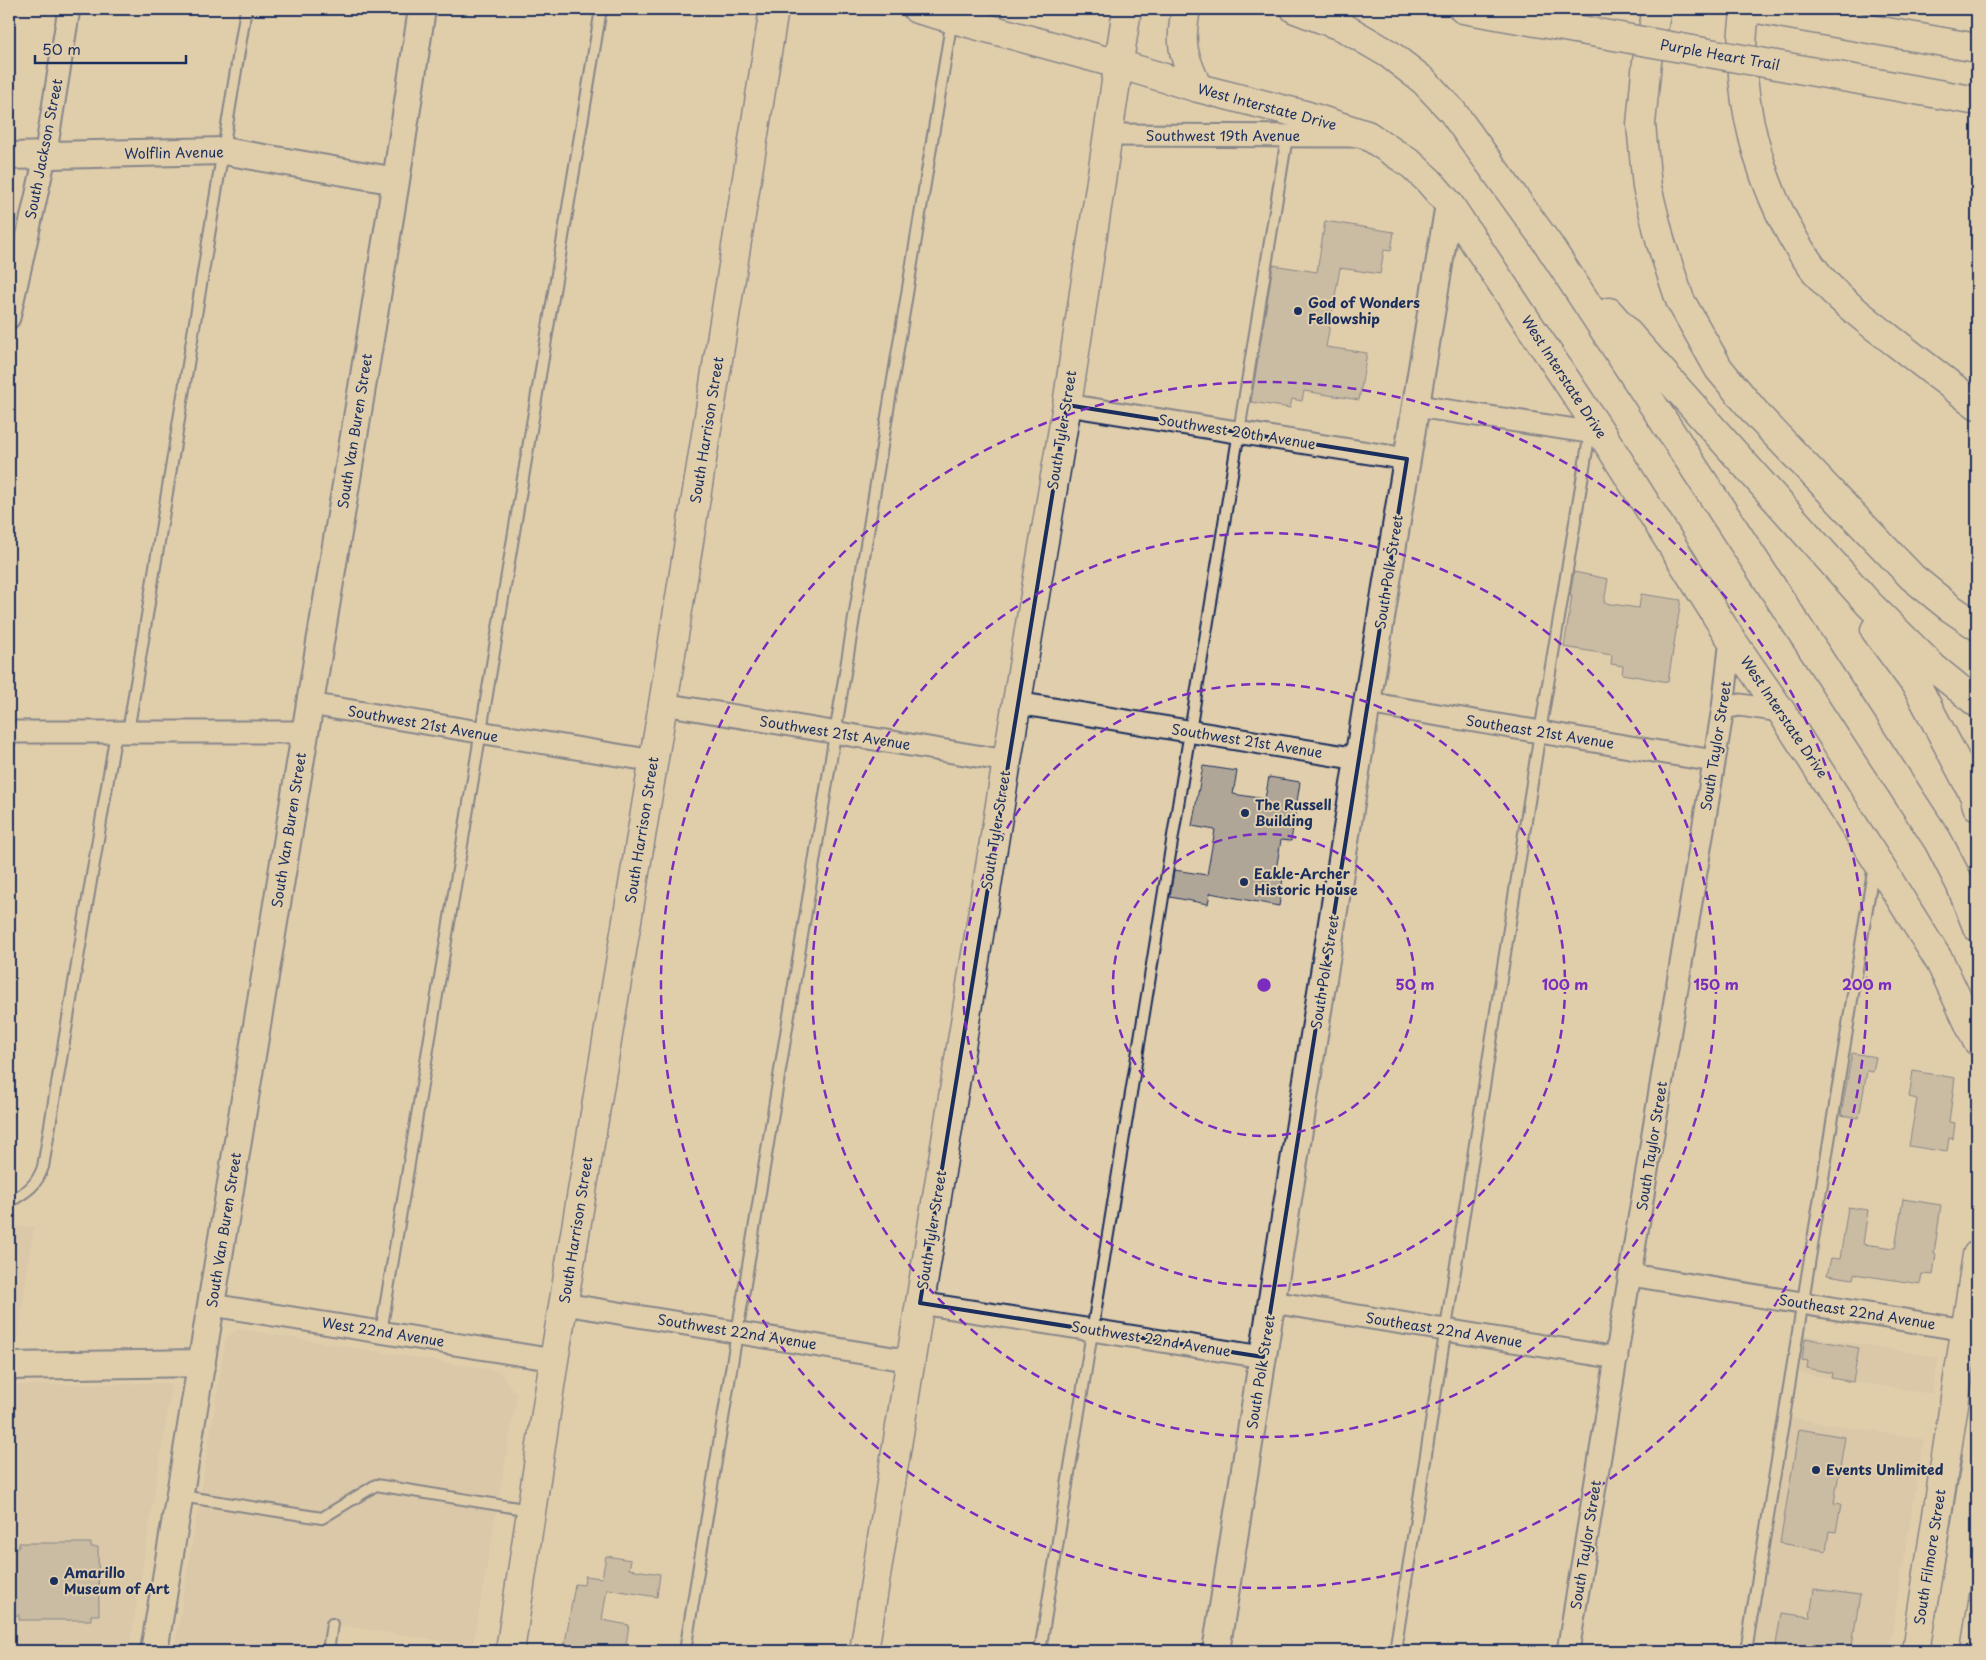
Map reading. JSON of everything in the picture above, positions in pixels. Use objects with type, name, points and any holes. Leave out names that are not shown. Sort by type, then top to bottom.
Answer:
[{"type":"main road","name":"South Harrison Street","points":[[510,1651],[554,1360],[654,761],[774,9]]},
{"type":"main road","name":"West Interstate Drive","points":[[917,9],[1198,88],[1305,115],[1367,136],[1411,164],[1429,181],[1449,204],[1596,434],[1731,639],[1781,711],[1875,858],[1940,962],[1977,1041]]},
{"type":"main road","name":"South Tyler Street","points":[[864,1651],[1066,405],[1128,9]]},
{"type":"main road","points":[[1186,9],[1182,34],[1183,50],[1198,88]]},
{"type":"main road","points":[[1295,9],[1343,28],[1390,54],[1424,81],[1452,111],[1548,244],[1938,841],[1961,886],[1977,927]]},
{"type":"main road","name":"Purple Heart Trail","points":[[1463,9],[1977,101]]},
{"type":"main road","points":[[1657,9],[1647,61],[1641,124],[1647,187],[1661,243],[1680,300],[1719,369],[1759,417],[1912,577],[1949,607],[1977,626]]},
{"type":"main road","points":[[1746,9],[1742,58],[1754,142],[1771,194],[1808,263],[1832,290],[1977,405]]},
{"type":"main road","points":[[1757,9],[1977,48]]},
{"type":"main road","points":[[1548,244],[1882,618],[1934,668],[1977,703]]},
{"type":"main road","points":[[1803,529],[1918,688],[1974,795],[1977,806]]},
{"type":"main road","name":"South Filmore Street","points":[[1916,1651],[1977,1255]]},
{"type":"main road","points":[[1945,1651],[1977,1456]]},
{"type":"main road","points":[[1938,1651],[1955,1612],[1977,1545]]},
{"type":"street","name":"South Jackson Street","points":[[9,318],[45,156],[70,9]]},
{"type":"street","name":"South Van Buren Street","points":[[154,1651],[396,181],[422,9]]},
{"type":"street","name":"Southwest 19th Avenue","points":[[1109,135],[1367,136]]},
{"type":"street","name":"Wolflin Avenue","points":[[9,156],[224,150],[396,181]]},
{"type":"street","name":"South Polk Street","points":[[1216,1651],[1367,703],[1449,204]]},
{"type":"street","name":"Southwest 20th Avenue","points":[[1066,405],[1407,459]]},
{"type":"street","points":[[1416,406],[1596,434]]},
{"type":"street","name":"South Taylor Street","points":[[1568,1651],[1723,708],[1731,639]]},
{"type":"street","name":"Southwest 21st Avenue","points":[[1017,703],[1358,759]]},
{"type":"street","name":"Southeast 21st Avenue","points":[[1367,703],[1714,761]]},
{"type":"street","name":"Southwest 21st Avenue","points":[[310,704],[481,734],[654,761]]},
{"type":"street","name":"Southwest 21st Avenue","points":[[663,704],[1007,761]]},
{"type":"street","points":[[1723,708],[1740,705],[1781,711]]},
{"type":"street","points":[[9,732],[306,732]]},
{"type":"street","name":"Southeast 22nd Avenue","points":[[1631,1275],[1965,1330]]},
{"type":"street","name":"Southeast 22nd Avenue","points":[[1272,1302],[1616,1358]]},
{"type":"street","name":"Southwest 22nd Avenue","points":[[920,1303],[1263,1357]]},
{"type":"street","name":"Southwest 22nd Avenue","points":[[564,1304],[911,1361]]},
{"type":"street","name":"West 22nd Avenue","points":[[212,1305],[554,1360]]},
{"type":"street","points":[[9,1366],[202,1363]]},
{"type":"lane","points":[[9,1202],[30,1189],[39,1179],[43,1167],[122,732],[224,150],[246,9]]},
{"type":"lane","points":[[381,1332],[601,9]]},
{"type":"lane","points":[[685,1651],[953,18]]},
{"type":"lane","points":[[1040,1651],[1287,137]]},
{"type":"lane","points":[[1395,1651],[1444,1330],[1540,732],[1596,434]]},
{"type":"lane","points":[[1746,1651],[1875,858]]},
{"type":"lane","points":[[180,1495],[322,1518],[376,1485],[531,1510]]},
{"type":"lane","points":[[328,1651],[332,1624]]},
{"type":"highlighted area","points":[[1067,405],[1407,459],[1263,1357],[920,1303]]},
{"type":"shaded area","points":[[9,1226],[34,1227],[18,1338],[9,1338]]},
{"type":"shaded area","points":[[238,1329],[499,1371],[517,1395],[473,1646],[326,1623],[321,1651],[174,1651],[226,1338]]},
{"type":"shaded area","points":[[1806,1335],[1939,1357],[1932,1394],[1799,1373]]},
{"type":"shaded area","points":[[169,1383],[172,1386],[129,1651],[9,1651],[9,1385]]},
{"type":"shaded area","points":[[1791,1418],[1924,1439],[1889,1651],[1754,1651]]},
{"type":"building","name":"God of Wonders Fellowship","points":[[1325,221],[1394,232],[1391,251],[1384,250],[1380,274],[1340,268],[1326,347],[1367,353],[1359,400],[1304,391],[1302,401],[1292,399],[1290,408],[1251,402],[1273,265],[1317,272]]},
{"type":"building","points":[[1574,572],[1608,579],[1604,603],[1639,608],[1641,594],[1681,600],[1668,682],[1622,674],[1623,666],[1611,664],[1612,655],[1564,647]]},
{"type":"building","points":[[1203,766],[1237,771],[1233,794],[1265,799],[1269,777],[1300,782],[1291,841],[1281,840],[1275,876],[1283,878],[1279,906],[1210,893],[1208,904],[1170,897],[1174,870],[1207,875],[1215,830],[1192,826]]},
{"type":"building","points":[[1852,1053],[1876,1057],[1873,1072],[1867,1071],[1859,1118],[1841,1115]]},
{"type":"building","points":[[1913,1071],[1955,1078],[1949,1122],[1955,1123],[1953,1139],[1949,1138],[1947,1152],[1909,1146],[1917,1099],[1909,1097]]},
{"type":"building","points":[[1903,1199],[1941,1205],[1933,1275],[1922,1274],[1920,1284],[1854,1274],[1853,1279],[1827,1275],[1831,1258],[1840,1259],[1848,1207],[1868,1210],[1863,1244],[1895,1248]]},
{"type":"building","points":[[1805,1338],[1859,1348],[1853,1382],[1831,1378],[1832,1373],[1807,1368],[1808,1361],[1802,1360]]},
{"type":"building","name":"Events Unlimited","points":[[1799,1429],[1845,1437],[1834,1503],[1841,1504],[1836,1532],[1829,1531],[1826,1551],[1780,1543]]},
{"type":"building","name":"Amarillo Museum of Art","points":[[19,1543],[91,1543],[91,1547],[98,1547],[99,1615],[91,1615],[91,1620],[19,1620],[19,1615],[9,1616],[9,1547],[19,1547]]},
{"type":"building","points":[[606,1556],[631,1560],[629,1569],[660,1574],[657,1597],[607,1589],[602,1620],[629,1625],[625,1651],[577,1651],[564,1649],[575,1584],[584,1585],[585,1576],[602,1578]]},
{"type":"building","points":[[1814,1589],[1860,1595],[1851,1651],[1775,1651],[1781,1613],[1810,1617]]},
{"type":"place","name":"God of Wonders Fellowship","points":[[1298,311]]},
{"type":"place","name":"The Russell Building","points":[[1245,813]]},
{"type":"place","name":"Eakle-Archer Historic House","points":[[1244,882]]},
{"type":"place","name":"Events Unlimited","points":[[1816,1470]]},
{"type":"place","name":"Amarillo Museum of Art","points":[[54,1581]]}]
